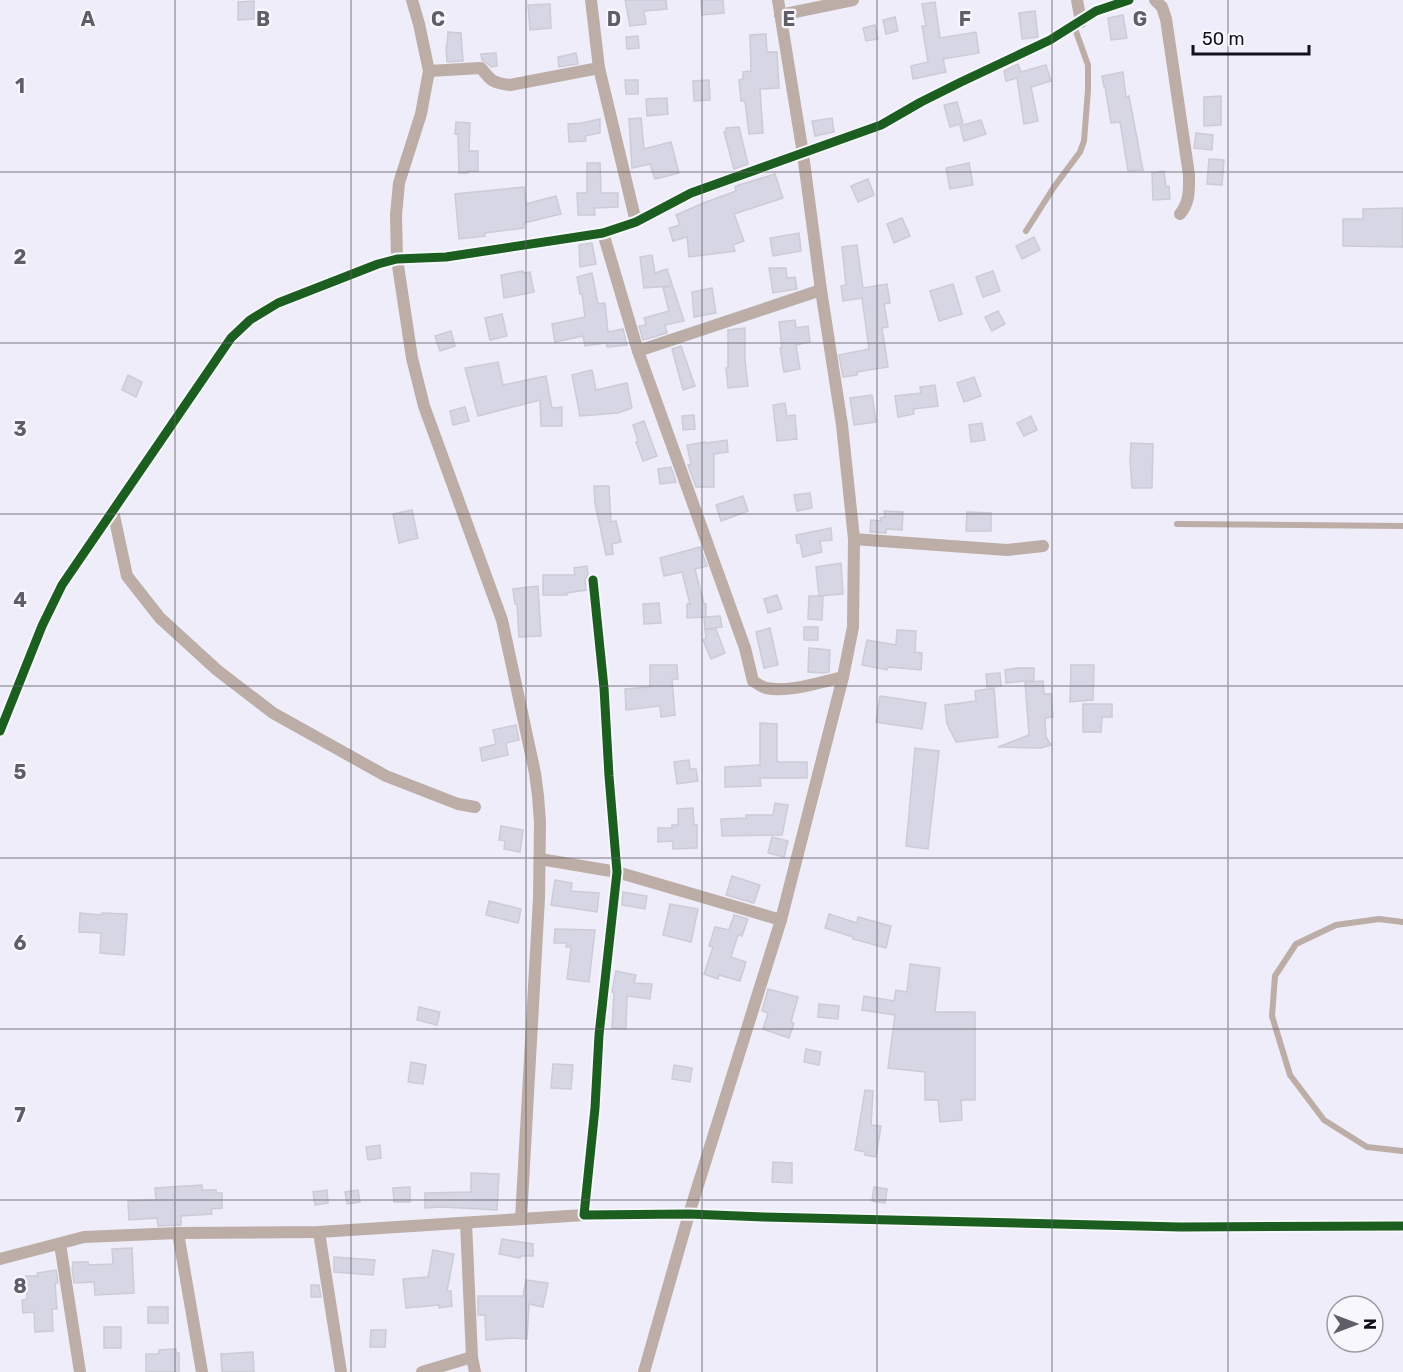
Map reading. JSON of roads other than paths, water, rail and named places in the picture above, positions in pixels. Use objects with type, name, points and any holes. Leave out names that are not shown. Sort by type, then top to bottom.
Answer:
[{"type":"street","points":[[412,0],[429,71],[421,114],[399,183],[396,215],[397,259],[412,358],[424,406],[502,620],[535,773],[540,822],[534,1008],[521,1219]]},
{"type":"street","points":[[591,0],[599,68],[636,222]]},
{"type":"street","points":[[644,1372],[689,1214],[781,920],[843,677],[853,627],[854,539],[842,425],[778,0]]},
{"type":"street","points":[[780,15],[853,0]]},
{"type":"street","points":[[1077,0],[1077,24]]},
{"type":"street","points":[[0,731],[42,626],[62,585],[231,338],[250,320],[278,303],[378,264],[397,259],[446,257],[603,233],[636,222],[691,193],[881,124],[921,102],[1050,40],[1096,11],[1129,0]]},
{"type":"street","points":[[1155,0],[1162,7],[1166,19],[1189,175],[1189,198],[1186,207],[1180,213]]},
{"type":"street","points":[[429,71],[481,68],[491,80],[510,85],[599,68]]},
{"type":"street","points":[[603,233],[638,351],[745,648],[753,681],[764,687],[779,689],[843,677]]},
{"type":"street","points":[[638,351],[821,290]]},
{"type":"street","points":[[113,511],[127,576],[160,618],[217,670],[273,713],[386,776],[458,804],[475,807]]},
{"type":"street","points":[[854,539],[1006,550],[1043,546]]},
{"type":"street","points":[[584,1215],[595,1108],[599,1035],[617,872],[604,688],[593,580]]},
{"type":"street","points":[[540,859],[617,872],[781,920]]},
{"type":"street","points":[[0,1259],[84,1237],[178,1233],[319,1232],[584,1215],[689,1214],[1180,1227],[1403,1226]]},
{"type":"street","points":[[466,1223],[472,1357],[475,1372]]},
{"type":"street","points":[[319,1232],[341,1372]]},
{"type":"street","points":[[178,1233],[202,1372]]},
{"type":"street","points":[[60,1244],[80,1372]]},
{"type":"street","points":[[422,1372],[472,1357]]},
{"type":"lane","points":[[1026,231],[1080,152],[1084,141],[1088,65],[1077,24]]},
{"type":"lane","points":[[1177,524],[1403,526]]},
{"type":"lane","points":[[1403,922],[1379,919],[1336,925],[1296,944],[1275,976],[1272,1016],[1290,1075],[1324,1120],[1367,1147],[1403,1151]]}]
